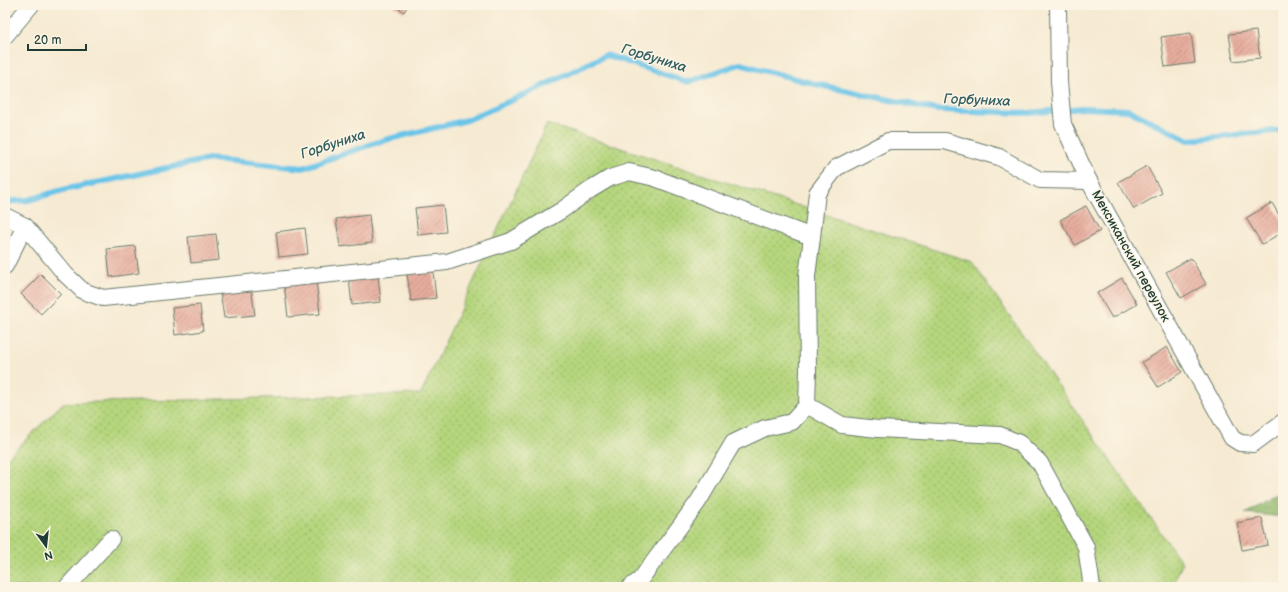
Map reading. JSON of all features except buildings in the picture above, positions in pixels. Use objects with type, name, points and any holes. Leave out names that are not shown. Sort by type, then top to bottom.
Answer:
[{"type":"street","points":[[5,36],[30,5]]},
{"type":"street","name":"Мексиканский переулок","points":[[1058,5],[1060,82],[1063,124],[1089,182],[1232,438],[1240,443],[1253,444],[1283,422]]},
{"type":"street","points":[[630,587],[640,580],[698,502],[733,442],[765,428],[792,422],[807,405],[807,276],[817,193],[836,168],[888,141],[945,141],[999,158],[1040,180],[1089,182]]},
{"type":"street","points":[[5,216],[25,226],[66,276],[83,291],[103,298],[447,262],[511,241],[562,210],[610,178],[629,172],[655,178],[812,237]]},
{"type":"street","points":[[5,266],[25,226]]},
{"type":"street","points":[[807,405],[842,425],[878,429],[1000,434],[1019,443],[1040,462],[1086,547],[1092,587]]},
{"type":"street","points":[[67,587],[111,540]]},
{"type":"green space","points":[[547,124],[972,262],[1182,563],[1172,587],[5,587],[5,460],[63,403],[421,394]]},
{"type":"green space","points":[[1283,490],[1283,517],[1245,513]]},
{"type":"waterway","name":"Горбуниха","points":[[5,202],[28,200],[63,190],[210,159],[303,168],[381,141],[467,120],[539,88],[606,55],[688,82],[740,64],[815,84],[937,110],[1029,113],[1082,108],[1128,110],[1189,140],[1283,130]]}]
